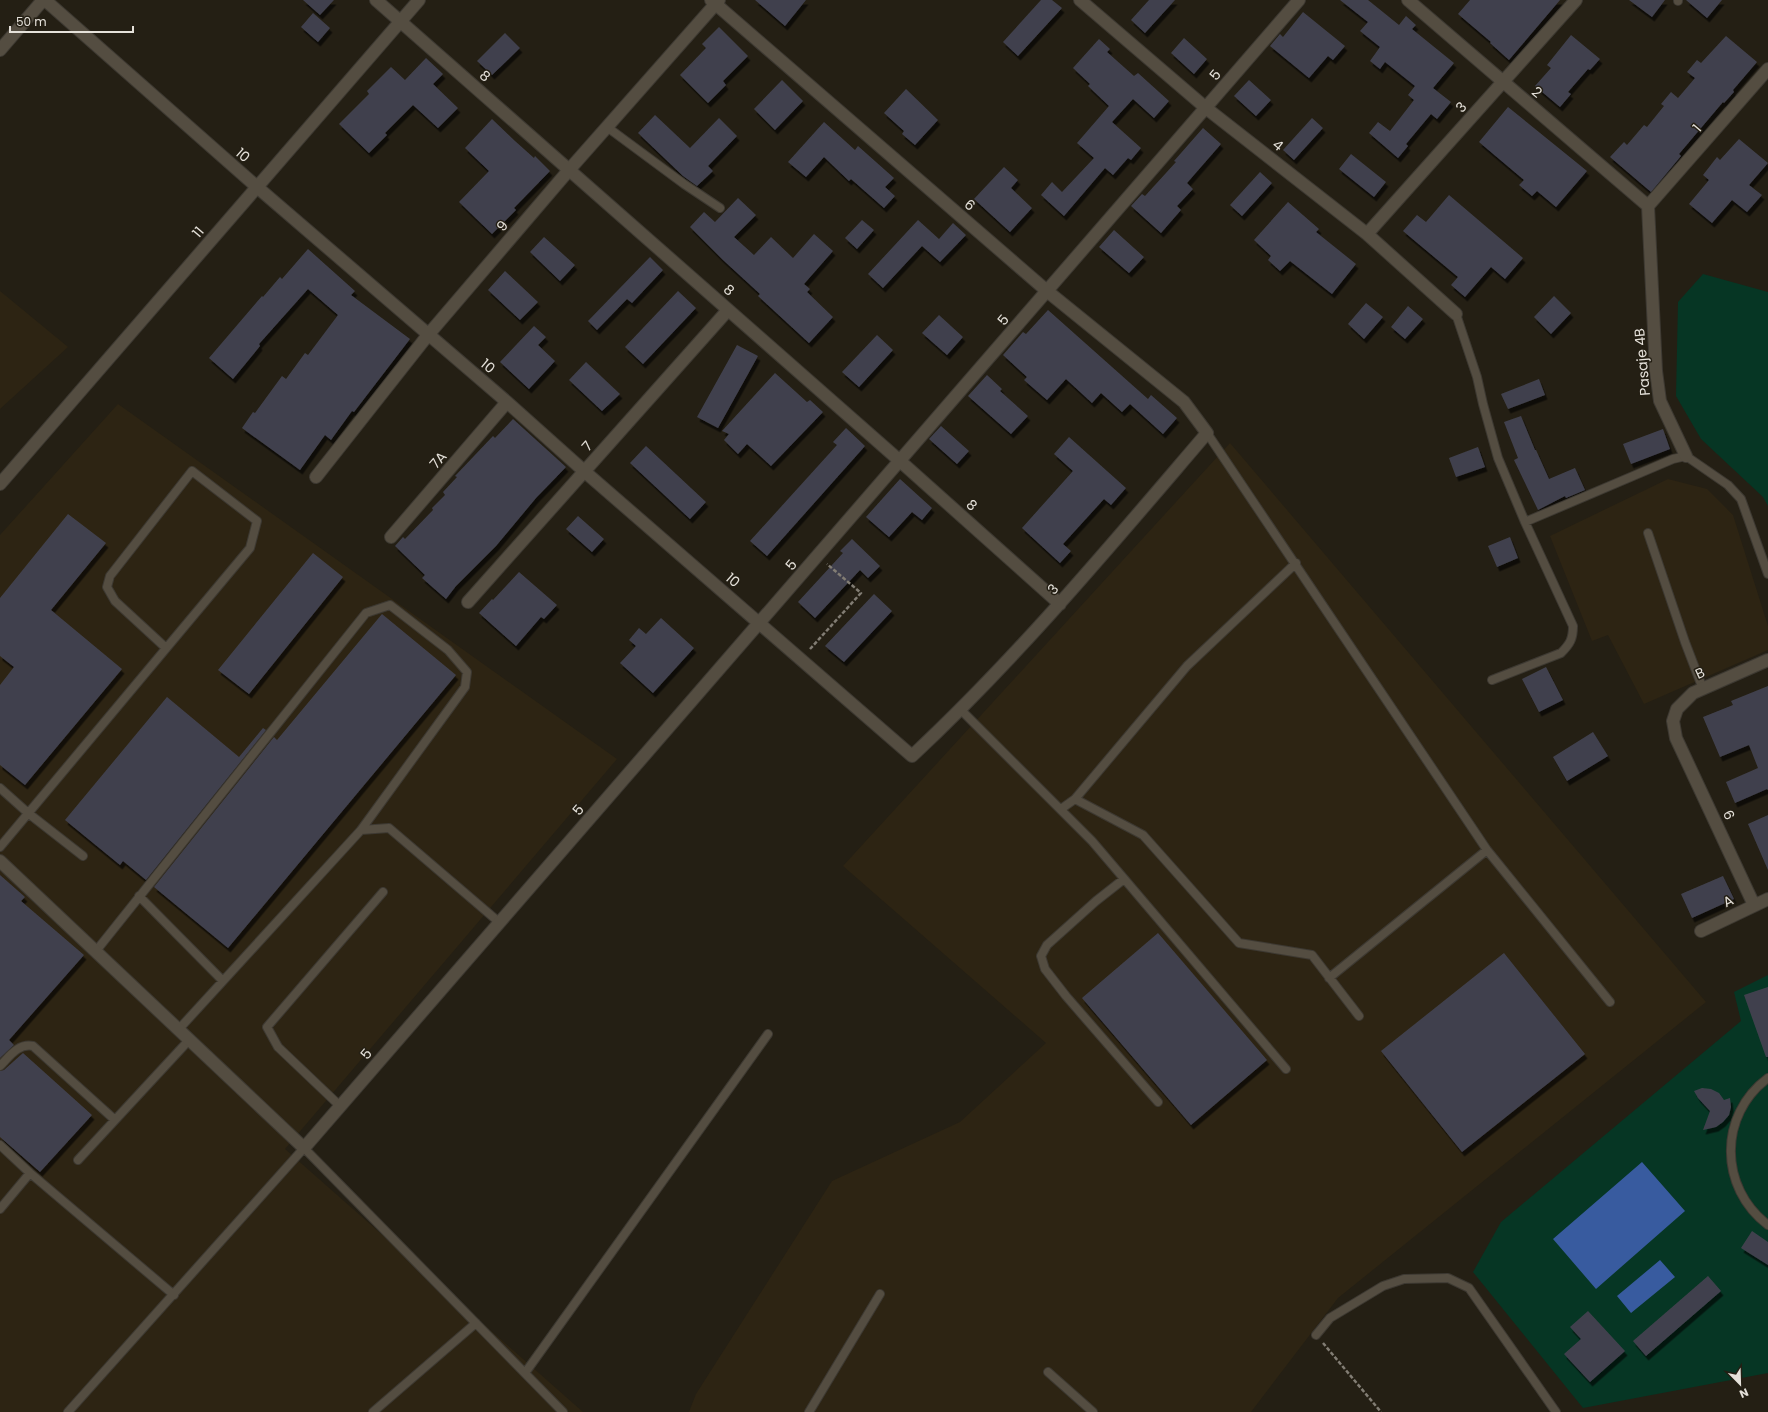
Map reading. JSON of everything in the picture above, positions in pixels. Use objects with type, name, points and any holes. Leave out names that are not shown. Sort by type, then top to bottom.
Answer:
[{"type":"street","points":[[0,50],[44,0]]},
{"type":"street","name":"10","points":[[44,0],[257,188],[507,402],[584,471],[912,756]]},
{"type":"street","name":"8","points":[[376,0],[900,461],[1060,604]]},
{"type":"street","name":"11","points":[[0,484],[420,0]]},
{"type":"street","name":"4","points":[[1080,0],[1206,108],[1367,234],[1456,314]]},
{"type":"street","name":"5","points":[[304,1148],[1299,0]]},
{"type":"street","name":"2","points":[[1408,0],[1648,206]]},
{"type":"street","name":"3","points":[[1367,234],[1576,0]]},
{"type":"street","name":"9","points":[[316,477],[428,335],[715,1]]},
{"type":"street","name":"6","points":[[715,1],[1047,291],[1184,402],[1207,433]]},
{"type":"street","name":"1","points":[[1648,206],[1768,69]]},
{"type":"street","name":"Pasaje 4B","points":[[1648,206],[1656,363],[1660,401],[1686,456]]},
{"type":"street","name":"7","points":[[468,602],[728,310]]},
{"type":"street","name":"7A","points":[[391,537],[507,402]]},
{"type":"street","name":"3","points":[[912,756],[961,710],[1060,604],[1207,433]]},
{"type":"street","name":"B","points":[[1676,738],[1673,721],[1677,709],[1693,693],[1768,660]]},
{"type":"street","name":"6","points":[[1676,738],[1754,905]]},
{"type":"street","points":[[0,861],[179,1028],[304,1148]]},
{"type":"street","name":"A","points":[[1701,930],[1768,899]]},
{"type":"lane","points":[[607,127],[684,184],[720,208]]},
{"type":"lane","points":[[1456,314],[1478,377],[1483,404],[1498,458],[1525,522],[1573,626],[1573,637],[1570,644],[1561,653],[1492,680]]},
{"type":"lane","points":[[1207,433],[1296,563],[1487,850],[1610,1002]]},
{"type":"lane","points":[[1525,522],[1673,459],[1686,456],[1728,485],[1741,499],[1768,574]]},
{"type":"lane","points":[[0,847],[250,548],[257,521],[192,471],[110,576],[107,587],[115,601],[166,648]]},
{"type":"lane","points":[[1648,533],[1685,642],[1703,689]]},
{"type":"lane","points":[[1060,810],[1075,799],[1187,666],[1296,563]]},
{"type":"lane","points":[[96,951],[366,613],[390,605],[448,650],[467,672],[465,687],[361,830],[179,1028]]},
{"type":"lane","points":[[961,710],[1092,841],[1286,1069]]},
{"type":"lane","points":[[0,788],[28,813],[83,856]]},
{"type":"lane","points":[[1075,799],[1143,835],[1239,943],[1312,955],[1359,1016]]},
{"type":"lane","points":[[361,830],[389,828],[500,923]]},
{"type":"lane","points":[[1329,978],[1487,850]]},
{"type":"lane","points":[[1124,879],[1096,901],[1048,945],[1041,956],[1045,969],[1158,1102]]},
{"type":"lane","points":[[340,1106],[278,1047],[267,1027],[383,892]]},
{"type":"lane","points":[[139,896],[223,981]]},
{"type":"lane","points":[[525,1373],[768,1034]]},
{"type":"lane","points":[[78,1160],[190,1039]]},
{"type":"lane","points":[[0,1066],[22,1046],[33,1046],[115,1120]]},
{"type":"lane","points":[[1768,1078],[1757,1086],[1740,1109],[1731,1136],[1731,1165],[1740,1193],[1756,1216],[1768,1225]]},
{"type":"lane","points":[[0,1145],[30,1174],[174,1295]]},
{"type":"lane","points":[[68,1412],[304,1148],[563,1412]]},
{"type":"lane","points":[[0,1209],[30,1174]]},
{"type":"lane","points":[[1316,1335],[1330,1318],[1383,1286],[1404,1279],[1448,1278],[1469,1288],[1556,1412]]},
{"type":"lane","points":[[809,1412],[880,1294]]},
{"type":"lane","points":[[373,1412],[476,1323]]},
{"type":"lane","points":[[1048,1372],[1093,1412]]},
{"type":"path","points":[[801,659],[861,593],[818,556]]},
{"type":"path","points":[[1316,1335],[1381,1412]]},
{"type":"shaded area","points":[[0,291],[68,347],[0,409]]},
{"type":"shaded area","points":[[118,404],[617,759],[285,1149],[583,1412],[0,1412],[0,535]]},
{"type":"shaded area","points":[[1230,443],[1706,1002],[1338,1298],[1251,1412],[689,1412],[696,1394],[832,1181],[960,1122],[1046,1043],[843,866]]},
{"type":"shaded area","points":[[1668,479],[1707,489],[1733,515],[1768,626],[1768,650],[1644,704],[1608,635],[1592,641],[1550,536]]},
{"type":"green space","points":[[1703,274],[1768,292],[1768,506],[1763,497],[1701,439],[1676,396],[1678,302]]},
{"type":"green space","points":[[1768,975],[1768,1373],[1583,1408],[1473,1272],[1501,1222],[1741,1021],[1734,992]]},
{"type":"water","points":[[1642,1162],[1685,1211],[1596,1289],[1553,1239]]},
{"type":"water","points":[[1660,1260],[1675,1277],[1631,1313],[1617,1296]]},
{"type":"building","points":[[303,0],[334,0],[320,15]]},
{"type":"building","points":[[755,0],[806,0],[785,26]]},
{"type":"building","points":[[1041,0],[1052,0],[1062,8],[1018,56],[1003,42]]},
{"type":"building","points":[[1149,0],[1175,0],[1145,33],[1131,20]]},
{"type":"building","points":[[1340,0],[1368,0],[1399,25],[1406,16],[1416,25],[1412,29],[1454,63],[1433,88],[1451,102],[1437,119],[1431,114],[1406,144],[1408,146],[1398,158],[1369,133],[1378,122],[1390,131],[1414,100],[1408,95],[1415,86],[1385,62],[1380,69],[1370,61],[1380,47],[1360,31],[1368,22]]},
{"type":"building","points":[[1470,0],[1560,0],[1509,60],[1490,43],[1491,42],[1458,14]]},
{"type":"building","points":[[1629,0],[1665,0],[1652,17]]},
{"type":"building","points":[[1686,0],[1722,0],[1707,18]]},
{"type":"building","points":[[1303,12],[1345,46],[1333,60],[1328,56],[1309,78],[1270,46],[1280,34],[1283,37]]},
{"type":"building","points":[[313,13],[330,28],[318,42],[301,27]]},
{"type":"building","points":[[719,27],[748,56],[723,81],[726,85],[708,103],[680,75],[706,48],[702,44]]},
{"type":"building","points":[[505,33],[520,48],[492,75],[477,61]]},
{"type":"building","points":[[1571,35],[1600,59],[1590,70],[1588,69],[1568,92],[1571,94],[1560,107],[1535,86],[1551,68],[1547,65]]},
{"type":"building","points":[[1726,36],[1757,62],[1733,90],[1734,92],[1724,103],[1723,102],[1679,154],[1681,156],[1651,192],[1610,157],[1624,142],[1627,145],[1644,125],[1647,127],[1664,106],[1661,104],[1671,92],[1678,98],[1695,78],[1687,72],[1697,60],[1701,63]]},
{"type":"building","points":[[1184,38],[1207,59],[1194,74],[1171,53]]},
{"type":"building","points":[[1099,39],[1110,49],[1107,52],[1134,76],[1138,73],[1169,101],[1154,118],[1133,99],[1112,122],[1141,148],[1131,160],[1128,158],[1113,175],[1105,168],[1064,216],[1041,195],[1052,182],[1062,192],[1094,158],[1077,143],[1109,106],[1088,86],[1090,84],[1073,68]]},
{"type":"building","points":[[426,58],[443,74],[433,84],[458,108],[438,128],[413,105],[385,133],[387,135],[369,153],[339,124],[369,94],[367,91],[391,67],[405,80]]},
{"type":"building","points":[[782,80],[803,101],[775,130],[754,109]]},
{"type":"building","points":[[1249,80],[1271,100],[1256,116],[1234,96]]},
{"type":"building","points":[[906,89],[938,120],[915,145],[902,134],[904,131],[884,113]]},
{"type":"building","points":[[1508,107],[1587,171],[1556,207],[1537,191],[1532,196],[1519,185],[1524,180],[1479,142]]},
{"type":"building","points":[[655,115],[690,148],[719,118],[737,136],[708,166],[713,171],[697,186],[683,176],[638,133]]},
{"type":"building","points":[[1312,118],[1323,128],[1294,160],[1283,150]]},
{"type":"building","points":[[492,119],[550,171],[514,208],[516,210],[492,234],[459,202],[489,171],[465,148]]},
{"type":"building","points":[[824,122],[855,150],[858,146],[894,178],[885,187],[895,196],[884,208],[851,179],[849,181],[824,157],[806,177],[788,162]]},
{"type":"building","points":[[1203,128],[1221,144],[1187,183],[1193,189],[1177,206],[1181,210],[1161,233],[1131,206],[1142,194],[1145,196],[1176,162],[1174,161]]},
{"type":"building","points":[[1739,139],[1768,163],[1749,185],[1762,195],[1747,212],[1732,200],[1712,223],[1689,204],[1709,180],[1703,175],[1717,157],[1720,160]]},
{"type":"building","points":[[1351,154],[1386,182],[1374,197],[1339,169]]},
{"type":"building","points":[[1004,167],[1018,180],[1011,188],[1032,208],[1010,232],[974,199]]},
{"type":"building","points":[[1260,172],[1272,183],[1242,216],[1230,205]]},
{"type":"building","points":[[1449,195],[1523,258],[1505,279],[1491,267],[1465,297],[1451,285],[1458,277],[1403,231],[1417,215],[1426,222]]},
{"type":"building","points":[[738,198],[756,215],[734,237],[754,255],[771,237],[793,258],[814,234],[833,251],[804,284],[810,289],[807,292],[833,317],[809,343],[758,296],[760,294],[690,227],[704,212],[715,222]]},
{"type":"building","points":[[1288,202],[1319,229],[1316,232],[1356,264],[1332,294],[1290,261],[1280,271],[1268,260],[1271,256],[1254,240]]},
{"type":"building","points":[[862,220],[874,230],[857,249],[845,238]]},
{"type":"building","points":[[918,220],[939,239],[953,223],[966,235],[940,262],[922,246],[883,288],[868,274]]},
{"type":"building","points":[[1114,230],[1144,257],[1129,273],[1099,247]]},
{"type":"building","points":[[544,237],[575,265],[560,281],[530,252]]},
{"type":"building","points":[[308,249],[355,291],[351,295],[410,339],[354,412],[352,411],[331,440],[325,435],[300,470],[242,428],[282,376],[286,379],[305,353],[308,355],[338,315],[308,289],[259,344],[260,346],[233,379],[209,358],[262,296],[263,297],[280,277],[282,279]]},
{"type":"building","points":[[650,257],[663,270],[632,303],[627,299],[597,330],[588,321]]},
{"type":"building","points":[[505,271],[538,302],[520,320],[488,290]]},
{"type":"building","points":[[678,291],[696,308],[643,364],[625,347]]},
{"type":"building","points":[[1554,296],[1571,313],[1551,334],[1534,317]]},
{"type":"building","points":[[1366,303],[1383,317],[1364,339],[1348,324]]},
{"type":"building","points":[[1408,306],[1423,319],[1405,339],[1391,327]]},
{"type":"building","points":[[1048,310],[1148,399],[1151,395],[1177,418],[1163,434],[1130,404],[1122,412],[1101,393],[1092,403],[1066,379],[1047,400],[1024,380],[1027,377],[1003,355],[1023,332],[1026,334]]},
{"type":"building","points":[[939,315],[963,337],[947,355],[922,333]]},
{"type":"building","points":[[534,326],[546,337],[538,345],[555,361],[529,389],[500,362]]},
{"type":"building","points":[[877,335],[893,350],[859,387],[842,372]]},
{"type":"building","points":[[737,345],[758,356],[718,428],[697,417]]},
{"type":"building","points":[[586,362],[620,394],[602,411],[569,380]]},
{"type":"building","points":[[775,373],[807,402],[810,400],[823,412],[771,466],[747,444],[738,454],[724,440],[729,434],[722,431]]},
{"type":"building","points":[[987,375],[1002,389],[1000,391],[1028,416],[1011,434],[968,396]]},
{"type":"building","points":[[1539,379],[1545,395],[1508,409],[1501,394]]},
{"type":"building","points":[[1521,416],[1549,479],[1575,468],[1585,490],[1566,498],[1565,496],[1538,510],[1514,460],[1518,458],[1504,422]]},
{"type":"building","points":[[513,419],[566,467],[536,498],[496,546],[456,586],[446,599],[422,578],[425,575],[395,546],[403,537],[405,539],[433,510],[432,508],[445,495],[443,492],[457,477],[455,476],[493,436],[495,438]]},
{"type":"building","points":[[941,426],[969,451],[957,464],[929,439]]},
{"type":"building","points":[[846,428],[865,446],[767,556],[750,541],[837,445],[833,442]]},
{"type":"building","points":[[1663,429],[1670,449],[1631,464],[1623,444]]},
{"type":"building","points":[[1069,437],[1126,488],[1111,505],[1104,499],[1063,544],[1071,551],[1060,563],[1022,528],[1073,471],[1054,454]]},
{"type":"building","points":[[646,446],[706,502],[690,519],[630,463]]},
{"type":"building","points":[[1478,447],[1485,467],[1456,477],[1449,458]]},
{"type":"building","points":[[900,479],[932,508],[922,520],[912,512],[889,537],[866,517]]},
{"type":"building","points":[[68,514],[106,543],[51,610],[122,669],[25,785],[0,765],[0,685],[14,667],[0,656],[0,598]]},
{"type":"building","points":[[578,516],[604,539],[592,552],[566,529]]},
{"type":"building","points":[[1510,537],[1518,558],[1497,567],[1488,546]]},
{"type":"building","points":[[852,539],[880,566],[868,578],[860,570],[815,618],[798,602],[843,553],[840,551]]},
{"type":"building","points":[[313,553],[343,577],[249,694],[218,670]]},
{"type":"building","points":[[519,572],[557,605],[544,619],[541,617],[516,646],[479,613]]},
{"type":"building","points":[[874,594],[892,611],[844,662],[825,646]]},
{"type":"building","points":[[382,614],[456,675],[228,948],[154,887],[274,737],[277,740]]},
{"type":"building","points":[[661,618],[694,648],[653,693],[620,663],[636,646],[629,640],[639,628],[646,634]]},
{"type":"building","points":[[1546,667],[1563,700],[1539,712],[1522,679]]},
{"type":"building","points":[[1768,686],[1768,790],[1767,789],[1735,803],[1726,782],[1758,768],[1749,745],[1720,757],[1703,717],[1733,705],[1731,701]]},
{"type":"building","points":[[167,697],[239,757],[263,728],[266,730],[146,880],[123,861],[120,865],[65,820]]},
{"type":"building","points":[[1593,732],[1608,756],[1567,781],[1553,757]]},
{"type":"building","points":[[1768,815],[1768,870],[1748,824]]},
{"type":"building","points":[[0,875],[25,897],[21,901],[84,955],[9,1040],[14,1045],[0,1058]]},
{"type":"building","points":[[1723,876],[1734,899],[1692,918],[1681,894]]},
{"type":"building","points":[[1158,933],[1267,1060],[1191,1125],[1082,998]]},
{"type":"building","points":[[1504,953],[1585,1054],[1462,1152],[1381,1051]]},
{"type":"building","points":[[1768,987],[1768,1057],[1766,1057],[1744,995]]},
{"type":"building","points":[[23,1053],[92,1115],[40,1172],[0,1137],[0,1071],[4,1070]]},
{"type":"building","points":[[1702,1088],[1711,1089],[1719,1093],[1724,1100],[1730,1098],[1731,1107],[1729,1115],[1723,1122],[1716,1127],[1703,1130],[1710,1111],[1698,1098],[1694,1091]]},
{"type":"building","points":[[1752,1231],[1768,1242],[1768,1265],[1741,1248]]},
{"type":"building","points":[[1708,1276],[1721,1291],[1646,1356],[1633,1341]]},
{"type":"building","points":[[1588,1311],[1625,1351],[1590,1382],[1564,1354],[1581,1339],[1570,1327]]}]
